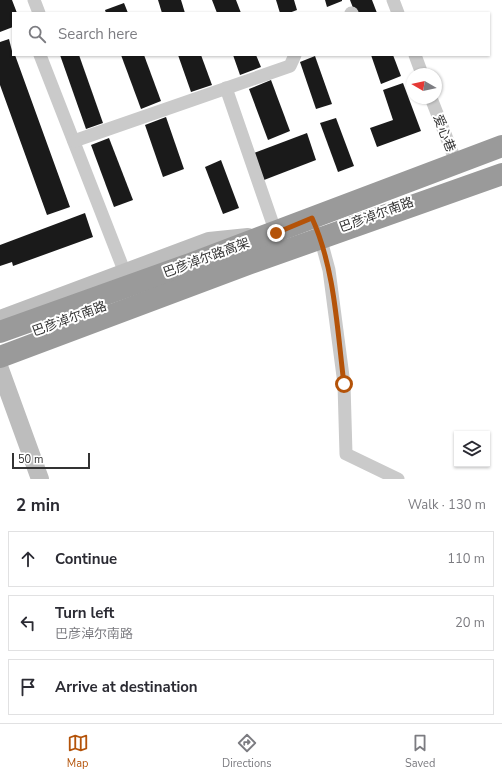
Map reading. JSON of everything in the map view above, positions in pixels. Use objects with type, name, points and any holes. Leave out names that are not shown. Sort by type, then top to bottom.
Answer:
[{"type":"highway","name":"巴彦淖尔路高架","points":[[0,332],[190,264],[502,146]]},
{"type":"highway","name":"巴彦淖尔路高架","points":[[0,357],[248,264],[502,174]]},
{"type":"main road","name":"巴彦淖尔南路","points":[[0,343],[216,264],[282,248],[316,226],[458,167],[502,151]]},
{"type":"main road","name":"巴彦淖尔南路","points":[[0,319],[209,241],[276,233],[316,226],[502,168]]},
{"type":"main road","points":[[0,369],[40,479]]},
{"type":"street","points":[[34,0],[39,12]]},
{"type":"street","points":[[393,0],[398,12]]},
{"type":"street","points":[[40,56],[125,273]]},
{"type":"street","points":[[74,140],[290,66],[295,56]]},
{"type":"street","points":[[414,56],[419,68]]},
{"type":"street","points":[[226,88],[276,233]]},
{"type":"street","name":"爱心巷","points":[[433,104],[458,167]]},
{"type":"street","points":[[316,226],[329,270],[344,384],[346,454],[398,479]]},
{"type":"building","points":[[0,0],[12,0],[17,12],[12,12],[12,27],[0,32]]},
{"type":"building","points":[[158,0],[181,0],[185,12],[162,12]]},
{"type":"building","points":[[212,0],[236,0],[241,12],[217,12]]},
{"type":"building","points":[[276,0],[294,0],[297,10],[292,12],[280,12]]},
{"type":"building","points":[[325,0],[342,0],[342,1],[327,7]]},
{"type":"building","points":[[350,0],[372,0],[377,12],[355,12]]},
{"type":"building","points":[[124,3],[128,12],[106,12],[105,10]]},
{"type":"building","points":[[9,39],[12,56],[15,56],[70,207],[47,215],[0,85],[0,42]]},
{"type":"building","points":[[60,56],[79,56],[103,123],[86,129]]},
{"type":"building","points":[[121,56],[144,56],[161,101],[141,109]]},
{"type":"building","points":[[178,56],[201,56],[212,85],[191,92]]},
{"type":"building","points":[[233,56],[256,56],[261,67],[240,75]]},
{"type":"building","points":[[315,56],[332,104],[316,109],[300,62]]},
{"type":"building","points":[[371,56],[393,56],[401,76],[381,84]]},
{"type":"building","points":[[271,80],[290,131],[268,140],[249,89]]},
{"type":"building","points":[[403,83],[406,91],[406,104],[411,104],[421,131],[377,147],[370,128],[393,120],[383,90]]},
{"type":"building","points":[[166,117],[184,169],[163,177],[145,125]]},
{"type":"building","points":[[336,118],[354,166],[338,172],[320,123]]},
{"type":"building","points":[[307,133],[316,160],[264,180],[254,153]]},
{"type":"building","points":[[109,138],[133,200],[114,207],[91,145]]},
{"type":"building","points":[[221,160],[239,208],[223,214],[205,167]]},
{"type":"building","points":[[85,213],[93,237],[13,266],[12,262],[0,266],[0,245]]},
{"type":"route","points":[[276,233],[312,218],[319,234],[329,270],[344,384]]}]
